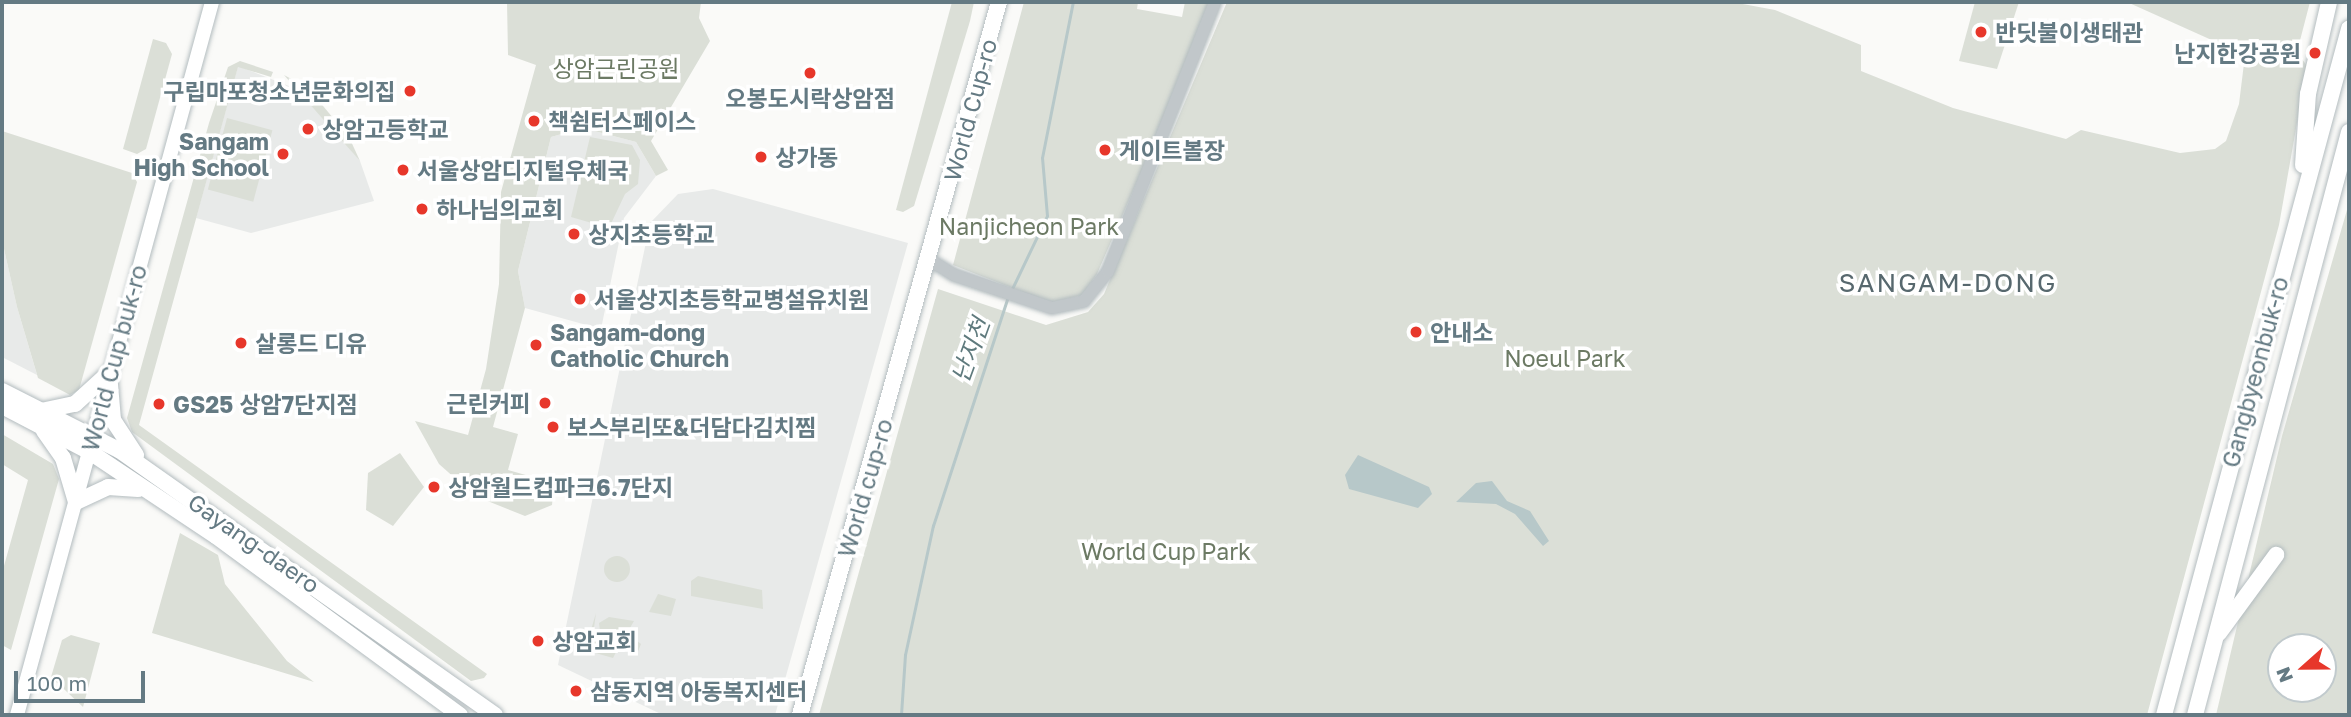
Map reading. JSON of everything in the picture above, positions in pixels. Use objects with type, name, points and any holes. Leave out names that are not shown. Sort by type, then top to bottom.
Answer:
[{"type":"main road","name":"World Cup buk-ro","points":[[17,715],[212,2]]},
{"type":"main road","name":"World Cup-ro","points":[[930,260],[999,2]]},
{"type":"main road","points":[[2301,196],[2308,94],[2329,2]]},
{"type":"main road","name":"Gangbyeonbuk-ro","points":[[2164,715],[2301,196],[2349,29]]},
{"type":"main road","name":"Gangbyeonbuk-ro","points":[[2195,715],[2349,132]]},
{"type":"main road","name":"World cup-ro","points":[[800,715],[930,260]]},
{"type":"main road","points":[[109,373],[75,404],[38,417],[63,458],[76,502],[108,487],[144,490]]},
{"type":"main road","points":[[109,373],[117,433],[154,475]]},
{"type":"main road","name":"Gayang-daero","points":[[2,391],[460,715]]},
{"type":"main road","name":"Gayang-daero","points":[[2,406],[94,435],[495,715]]},
{"type":"main road","points":[[2213,641],[2276,555]]},
{"type":"street","points":[[930,260],[954,275],[1043,304],[1065,308],[1084,301],[1104,280],[1215,2]]},
{"type":"shaded area","name":"Sangam High School","points":[[238,66],[304,92],[360,161],[374,201],[251,233],[196,218]]},
{"type":"shaded area","name":"상지초등학교","points":[[583,128],[636,142],[656,176],[624,218],[601,329],[525,308],[518,271],[551,137]]},
{"type":"shaded area","points":[[713,189],[908,243],[775,715],[663,715],[558,665],[650,223],[678,194]]},
{"type":"shaded area","points":[[2,240],[17,307],[37,375],[2,357]]},
{"type":"shaded area","points":[[1358,455],[1429,487],[1432,494],[1418,508],[1349,489],[1345,475]]},
{"type":"shaded area","points":[[1492,481],[1507,501],[1530,511],[1549,541],[1543,546],[1515,514],[1496,504],[1456,502],[1476,483]]},
{"type":"green space","name":"상암근린공원","points":[[507,2],[701,2],[699,18],[710,41],[651,141],[668,170],[656,176],[636,142],[583,128],[551,137],[518,271],[525,308],[493,427],[518,434],[508,470],[554,483],[552,505],[525,516],[475,496],[439,464],[415,421],[468,435],[486,369],[499,284],[501,192],[536,65],[508,55]]},
{"type":"green space","points":[[952,2],[974,2],[914,206],[903,212],[896,210]]},
{"type":"green space","name":"Nanjicheon Park","points":[[1024,2],[1138,2],[1137,9],[1182,17],[1185,2],[1215,2],[1097,274],[1082,295],[1051,303],[953,265]]},
{"type":"green space","name":"Noeul Park","points":[[1227,2],[1732,2],[1775,10],[1861,45],[1861,71],[1953,108],[2066,139],[2081,130],[2180,153],[2215,149],[2226,141],[2239,104],[2245,55],[2127,2],[2310,2],[2297,52],[2307,66],[2279,225],[2147,715],[819,715],[938,289],[1046,325],[1088,312],[1104,294]]},
{"type":"green space","points":[[1975,2],[2019,2],[1997,69],[1959,61]]},
{"type":"green space","points":[[153,39],[166,43],[172,54],[146,149],[137,154],[123,149]]},
{"type":"green space","points":[[240,61],[273,72],[271,77],[238,67],[139,425],[487,674],[484,678],[471,681],[132,432],[127,418],[209,123],[228,67]]},
{"type":"green space","points":[[284,75],[308,88],[349,137],[360,161]]},
{"type":"green space","points":[[227,118],[272,130],[253,202],[208,189]]},
{"type":"green space","points":[[2,131],[132,173],[137,182],[79,390],[70,395],[38,378],[17,307],[2,240]]},
{"type":"green space","points":[[590,137],[632,145],[640,160],[638,184],[625,194],[609,228],[571,217]]},
{"type":"green space","points":[[2349,203],[2349,715],[2216,715],[2282,436]]},
{"type":"green space","points":[[2,434],[53,464],[59,479],[11,650],[2,645],[2,573],[28,480],[2,464]]},
{"type":"green space","points":[[400,453],[424,487],[393,526],[366,510],[368,473]]},
{"type":"green space","points":[[180,533],[218,555],[225,584],[287,661],[314,682],[152,633]]},
{"type":"green space","points":[[617,556],[626,560],[630,569],[626,578],[617,582],[608,578],[604,569],[608,560]]},
{"type":"green space","points":[[698,576],[762,590],[763,609],[691,596],[691,581]]},
{"type":"green space","points":[[658,594],[676,599],[671,616],[649,612]]},
{"type":"green space","points":[[596,613],[593,635],[620,644],[613,658],[585,650]]},
{"type":"green space","points":[[609,617],[634,621],[627,633],[641,644],[637,654],[628,652],[620,632],[600,631],[599,623]]},
{"type":"green space","points":[[71,635],[100,643],[83,707],[51,677],[62,640]]},
{"type":"waterway","name":"난지천","points":[[1011,291],[1047,216],[1042,158],[1073,2]]},
{"type":"waterway","name":"난지천","points":[[901,715],[905,655],[933,526],[1008,297]]},
{"type":"place","name":"반딧불이생태관","points":[[1981,32]]},
{"type":"place","name":"난지한강공원","points":[[2315,53]]},
{"type":"place","name":"오봉도시락상암점","points":[[810,73]]},
{"type":"place","name":"구립마포청소년문화의집","points":[[410,91]]},
{"type":"place","name":"책쉼터스페이스","points":[[534,121]]},
{"type":"place","name":"상암고등학교","points":[[308,129]]},
{"type":"place","name":"게이트볼장","points":[[1105,150]]},
{"type":"place","name":"Sangam High School","points":[[283,154]]},
{"type":"place","name":"상가동","points":[[761,157]]},
{"type":"place","name":"서울상암디지털우체국","points":[[403,170]]},
{"type":"place","name":"하나님의교회","points":[[422,209]]},
{"type":"place","name":"상지초등학교","points":[[574,234]]},
{"type":"place","name":"서울상지초등학교병설유치원","points":[[580,299]]},
{"type":"place","name":"안내소","points":[[1416,332]]},
{"type":"place","name":"살롱드 디유","points":[[241,343]]},
{"type":"place","name":"Sangam-dong Catholic Church","points":[[536,345]]},
{"type":"place","name":"근린커피","points":[[545,403]]},
{"type":"place","name":"GS25 상암7단지점","points":[[159,404]]},
{"type":"place","name":"보스부리또&더담다김치찜","points":[[553,427]]},
{"type":"place","name":"상암월드컵파크6.7단지","points":[[434,487]]},
{"type":"place","name":"상암교회","points":[[538,641]]},
{"type":"place","name":"삼동지역 아동복지센터","points":[[576,691]]},
{"type":"district","name":"SANGAM-DONG","points":[[1948,283]]},
{"type":"park label","name":"World Cup Park","points":[[1166,551]]}]
